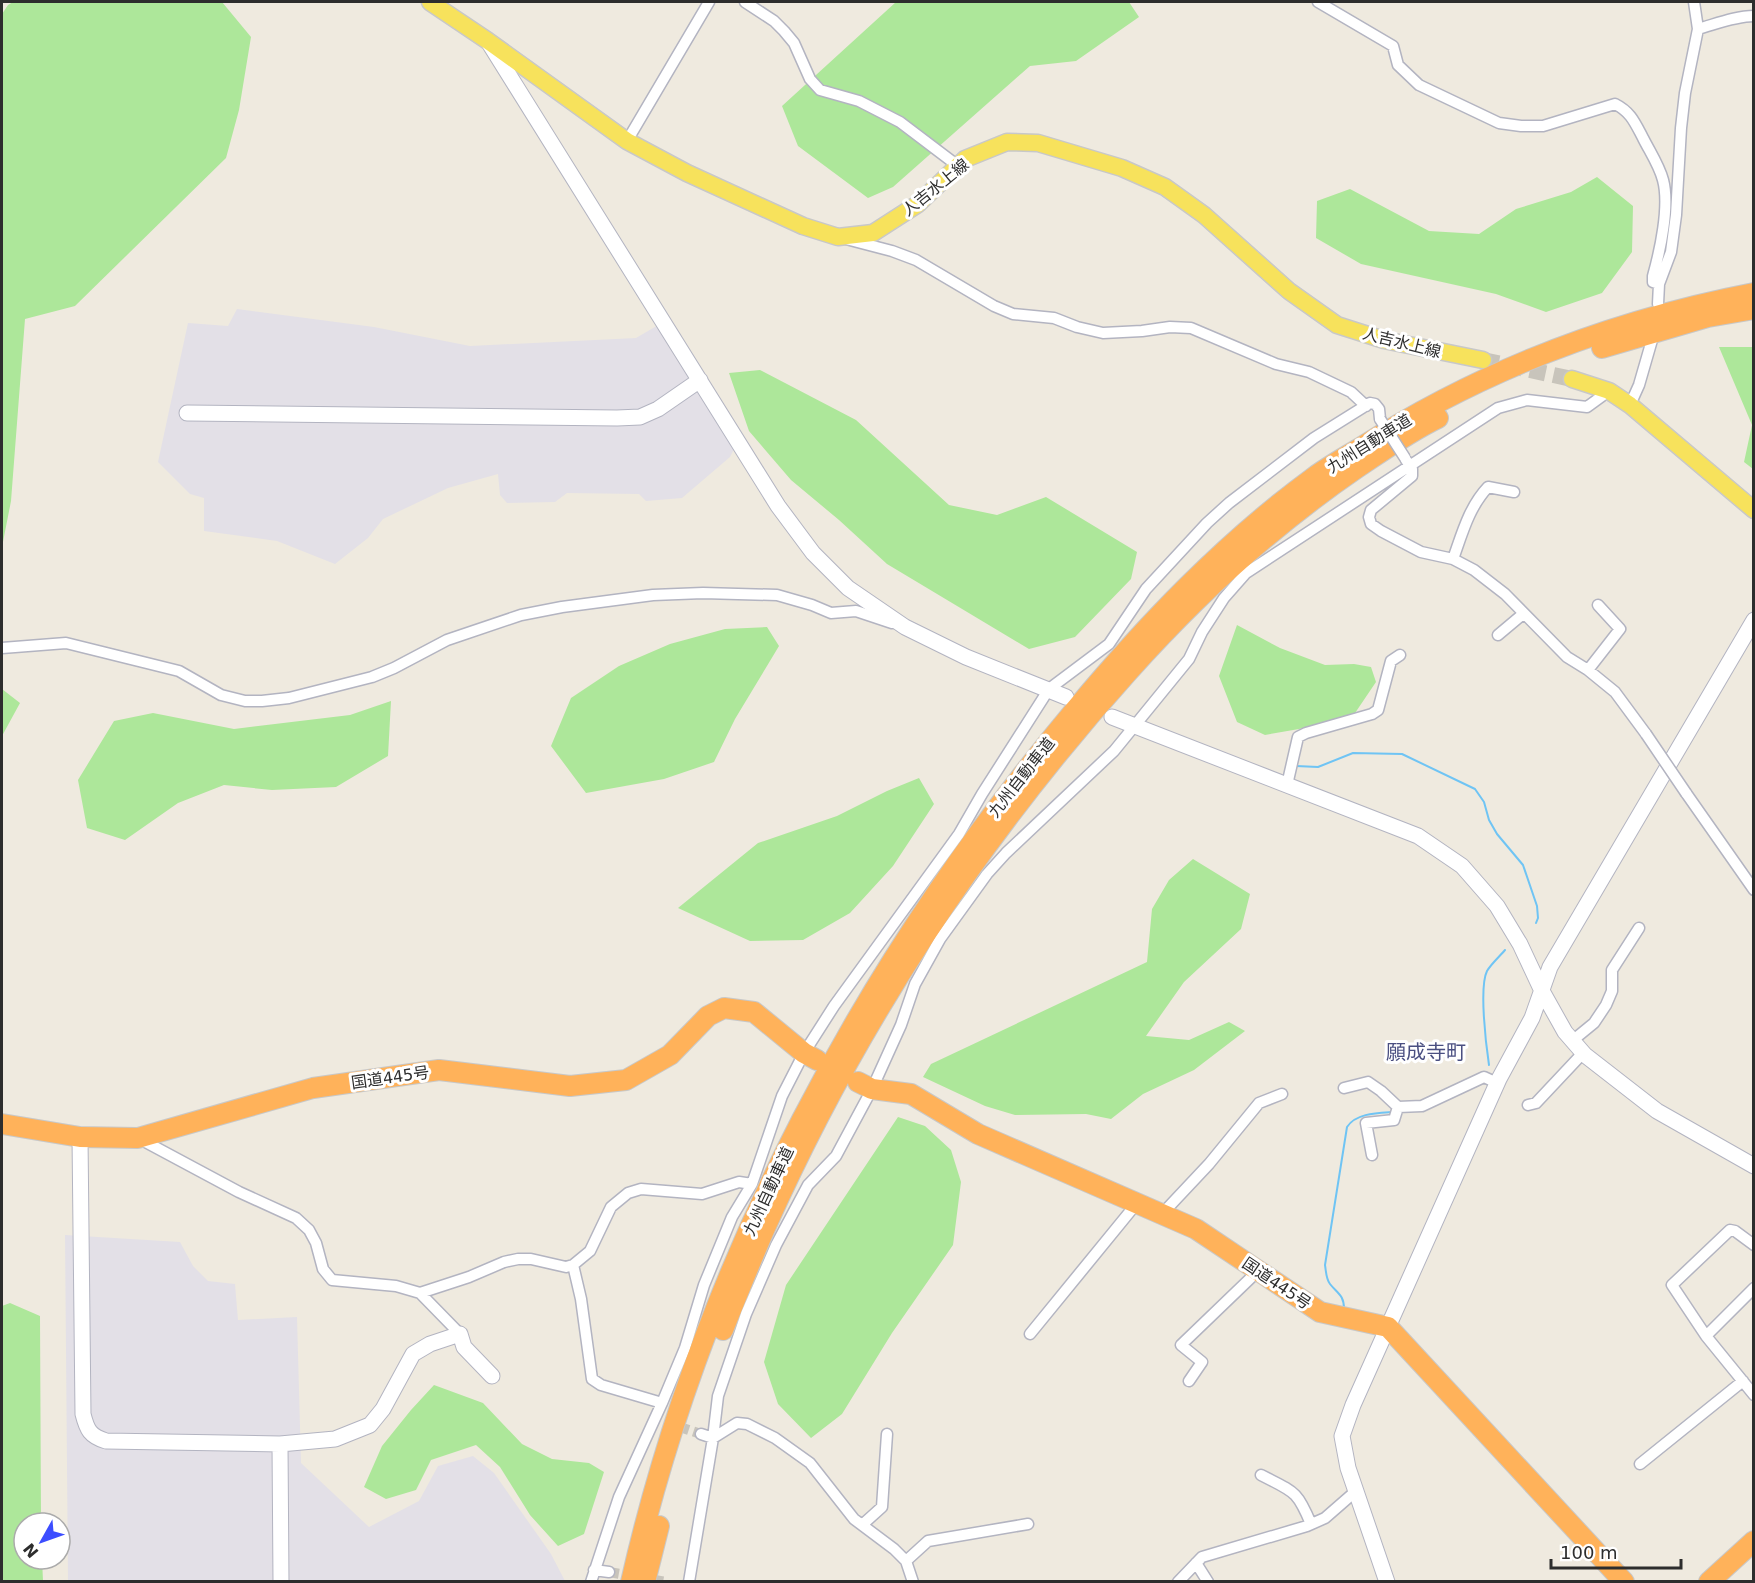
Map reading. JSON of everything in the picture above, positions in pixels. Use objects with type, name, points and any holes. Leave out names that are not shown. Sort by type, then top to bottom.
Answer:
[{"type":"highway","name":"九州自動車道","points":[[631,1581],[654,1492],[705,1340],[746,1238],[786,1149],[867,999],[942,884],[1010,791],[1104,675],[1164,609],[1258,521],[1316,476],[1402,421],[1482,380],[1544,353],[1661,314],[1754,293]]},
{"type":"highway","name":"九州自動車道","points":[[645,1581],[666,1496],[717,1345],[766,1225],[824,1107],[890,991],[954,891],[1013,809],[1108,694],[1173,622],[1269,534],[1325,490],[1410,432],[1473,399],[1551,364],[1663,329],[1708,317],[1754,309]]},
{"type":"highway","name":"国道445号","points":[[2,1124],[80,1137],[138,1138],[313,1088],[439,1070],[570,1086],[626,1080],[670,1055],[708,1016],[724,1008],[754,1012],[811,1057]]},
{"type":"highway","name":"国道445号","points":[[865,1086],[911,1094],[978,1134],[1196,1229],[1320,1312],[1388,1327]]},
{"type":"highway","points":[[1388,1327],[1624,1581]]},
{"type":"highway","points":[[1709,1581],[1754,1540]]},
{"type":"main road","name":"人吉水上線","points":[[430,2],[627,141],[687,173],[803,226],[838,237],[873,233],[918,204],[965,159],[1007,142],[1038,143],[1122,168],[1165,187],[1204,215],[1289,291],[1337,325],[1384,340],[1483,360]]},
{"type":"main road","points":[[1572,379],[1609,391],[1630,405],[1754,510]]},
{"type":"street","points":[[627,141],[709,2]]},
{"type":"street","points":[[746,2],[774,21],[784,31],[794,43],[810,80],[820,90],[859,101],[900,122],[958,166]]},
{"type":"street","points":[[1317,2],[1393,46],[1398,65],[1419,85],[1499,123],[1543,126],[1615,104],[1623,108],[1633,117],[1664,183],[1662,236],[1653,276],[1653,282],[1659,284]]},
{"type":"street","points":[[1658,304],[1659,284],[1671,252],[1675,225],[1685,93],[1698,28],[1694,2]]},
{"type":"street","points":[[1698,28],[1728,22],[1732,18],[1754,16]]},
{"type":"street","points":[[488,41],[778,506],[813,554],[848,588],[905,627]]},
{"type":"street","points":[[838,237],[892,250],[916,260],[994,306],[1012,314],[1054,318],[1077,327],[1103,333],[1170,327],[1191,328],[1276,364],[1309,372],[1351,392],[1366,406]]},
{"type":"street","points":[[1630,405],[1639,385],[1652,340]]},
{"type":"street","points":[[187,413],[640,417],[658,409],[700,380]]},
{"type":"street","points":[[692,1580],[718,1396],[746,1314],[776,1245],[808,1185],[836,1156],[865,1086],[901,1025],[915,984],[940,939],[987,874],[1006,853],[1114,751],[1190,659],[1202,632],[1224,598],[1246,573],[1407,461],[1498,408],[1527,400],[1587,407],[1609,391]]},
{"type":"street","points":[[591,1581],[619,1497],[660,1421],[662,1403],[684,1348],[712,1266],[732,1217],[752,1184],[782,1096],[811,1057],[834,1006],[959,834],[1049,689],[1109,644],[1146,589],[1207,523],[1229,503],[1314,438],[1366,406],[1372,403],[1379,409],[1380,419],[1413,472],[1412,476],[1371,510],[1369,520],[1381,531],[1421,552],[1453,559],[1474,570],[1505,594],[1567,657],[1588,670],[1615,692],[1754,890]]},
{"type":"street","points":[[1453,559],[1480,495],[1488,487],[1514,492]]},
{"type":"street","points":[[2,648],[66,644],[179,671],[221,695],[262,701],[289,698],[372,677],[447,640],[521,615],[652,595],[703,593],[777,595],[831,613],[856,611],[905,627],[966,657],[1066,697]]},
{"type":"street","points":[[1588,670],[1620,629],[1598,605]]},
{"type":"street","points":[[1498,635],[1523,614]]},
{"type":"street","points":[[1387,1581],[1348,1468],[1342,1436],[1353,1405],[1497,1083],[1532,1018],[1550,967],[1754,620]]},
{"type":"street","points":[[1287,785],[1298,738],[1306,733],[1372,714],[1378,710],[1391,662],[1400,655]]},
{"type":"street","points":[[1112,717],[1418,836],[1462,866],[1497,906],[1520,944],[1542,991],[1565,1032],[1583,1053],[1657,1111],[1754,1166]]},
{"type":"street","points":[[1572,1041],[1594,1023],[1606,1005],[1612,991],[1612,970],[1639,928]]},
{"type":"street","points":[[1528,1105],[1536,1103],[1583,1053]]},
{"type":"street","points":[[1344,1088],[1368,1082],[1382,1091],[1398,1107],[1422,1106],[1484,1077],[1497,1083]]},
{"type":"street","points":[[1162,1214],[1209,1164],[1259,1103],[1282,1094]]},
{"type":"street","points":[[1372,1155],[1366,1123],[1394,1120],[1398,1107]]},
{"type":"street","points":[[80,1137],[83,1414],[86,1428],[92,1437],[106,1441],[280,1444],[335,1439],[370,1425],[383,1409],[413,1354],[430,1344],[460,1334]]},
{"type":"street","points":[[138,1138],[239,1192],[296,1218],[309,1230],[316,1243],[324,1269],[332,1280],[396,1286],[420,1293],[460,1334],[464,1347],[492,1376]]},
{"type":"street","points":[[420,1293],[469,1277],[504,1262],[519,1259],[573,1265],[590,1251],[611,1207],[628,1193],[640,1189],[702,1194],[739,1182],[752,1184]]},
{"type":"street","points":[[1030,1334],[1137,1203]]},
{"type":"street","points":[[1754,1245],[1730,1230],[1672,1285],[1706,1336],[1754,1395]]},
{"type":"street","points":[[573,1265],[581,1299],[592,1379],[602,1385],[662,1403]]},
{"type":"street","points":[[1189,1381],[1202,1362],[1181,1345],[1259,1270]]},
{"type":"street","points":[[1706,1336],[1754,1288]]},
{"type":"street","points":[[1640,1464],[1743,1381]]},
{"type":"street","points":[[713,1438],[737,1423],[747,1424],[775,1438],[810,1463],[854,1520],[894,1549],[906,1561],[913,1581]]},
{"type":"street","points":[[701,1434],[713,1438]]},
{"type":"street","points":[[862,1525],[882,1507],[887,1434]]},
{"type":"street","points":[[280,1444],[281,1581]]},
{"type":"street","points":[[1261,1475],[1291,1490],[1300,1499],[1311,1524]]},
{"type":"street","points":[[1178,1581],[1202,1557],[1325,1518],[1356,1491]]},
{"type":"street","points":[[906,1561],[928,1541],[1028,1524]]},
{"type":"street","points":[[1196,1563],[1208,1581]]},
{"type":"street","points":[[594,1570],[609,1572]]},
{"type":"shaded area","points":[[237,309],[374,327],[470,346],[636,338],[660,324],[735,447],[730,457],[682,498],[646,501],[639,494],[567,493],[555,502],[507,503],[500,495],[498,474],[448,488],[383,519],[368,538],[335,564],[277,541],[204,531],[204,498],[190,494],[158,462],[188,323],[228,326]]},
{"type":"shaded area","points":[[65,1235],[180,1242],[193,1266],[208,1281],[235,1284],[238,1320],[297,1317],[301,1463],[369,1527],[419,1501],[438,1466],[473,1456],[494,1473],[551,1554],[565,1581],[68,1581],[68,1571],[72,1571],[72,1511],[67,1511]]},
{"type":"green space","points":[[13,2],[222,2],[251,37],[239,110],[226,158],[75,306],[25,319],[11,501],[2,547],[2,14]]},
{"type":"green space","points":[[896,2],[1129,2],[1139,17],[1076,61],[1030,66],[893,187],[868,198],[798,146],[782,106]]},
{"type":"green space","points":[[1597,177],[1633,206],[1632,252],[1602,293],[1546,312],[1496,294],[1361,264],[1316,238],[1317,201],[1350,189],[1429,231],[1479,234],[1516,209],[1571,192]]},
{"type":"green space","points":[[1719,347],[1753,347],[1753,469],[1744,462],[1752,425]]},
{"type":"green space","points":[[760,370],[856,420],[949,505],[997,515],[1046,497],[1137,552],[1131,579],[1075,637],[1029,649],[887,564],[791,480],[749,431],[729,373]]},
{"type":"green space","points":[[1237,625],[1280,648],[1325,665],[1354,664],[1371,667],[1376,682],[1353,716],[1265,735],[1237,722],[1219,676]]},
{"type":"green space","points":[[767,627],[779,646],[735,719],[714,762],[664,779],[586,793],[551,746],[571,698],[619,666],[670,644],[725,629]]},
{"type":"green space","points":[[2,689],[20,703],[2,736]]},
{"type":"green space","points":[[391,701],[388,756],[336,787],[272,790],[224,785],[178,803],[125,840],[87,828],[78,780],[114,721],[153,713],[234,729],[350,715]]},
{"type":"green space","points":[[919,778],[934,804],[893,866],[850,913],[803,940],[750,941],[678,908],[758,843],[837,816]]},
{"type":"green space","points":[[1193,859],[1250,894],[1241,929],[1184,982],[1146,1036],[1189,1040],[1229,1022],[1245,1031],[1194,1070],[1143,1094],[1111,1119],[1086,1114],[1015,1115],[985,1106],[923,1077],[931,1064],[1147,962],[1152,909],[1169,880]]},
{"type":"green space","points":[[898,1117],[925,1126],[951,1150],[961,1182],[953,1245],[892,1333],[842,1414],[811,1438],[778,1404],[764,1362],[786,1285]]},
{"type":"green space","points":[[10,1303],[40,1316],[41,1511],[12,1511],[12,1571],[43,1571],[43,1581],[2,1581],[2,1306]]},
{"type":"green space","points":[[434,1385],[483,1403],[522,1444],[552,1459],[589,1463],[604,1472],[584,1534],[558,1546],[530,1515],[500,1467],[476,1445],[431,1460],[416,1490],[386,1499],[364,1487],[382,1446]]},
{"type":"waterway","points":[[1296,766],[1318,767],[1353,753],[1402,754],[1475,789],[1484,802],[1489,820],[1497,834],[1523,865],[1537,906],[1536,923]]},
{"type":"waterway","points":[[1489,1065],[1484,1016],[1485,979],[1489,968],[1505,950]]},
{"type":"waterway","points":[[1344,1309],[1342,1298],[1328,1280],[1325,1265],[1347,1127],[1362,1116],[1393,1112]]},
{"type":"tunnel","points":[[1483,360],[1572,379]]},
{"type":"tunnel","points":[[665,1422],[701,1434]]},
{"type":"tunnel","points":[[609,1572],[666,1582]]},
{"type":"district","name":"願成寺町","points":[[1426,1052]]}]
